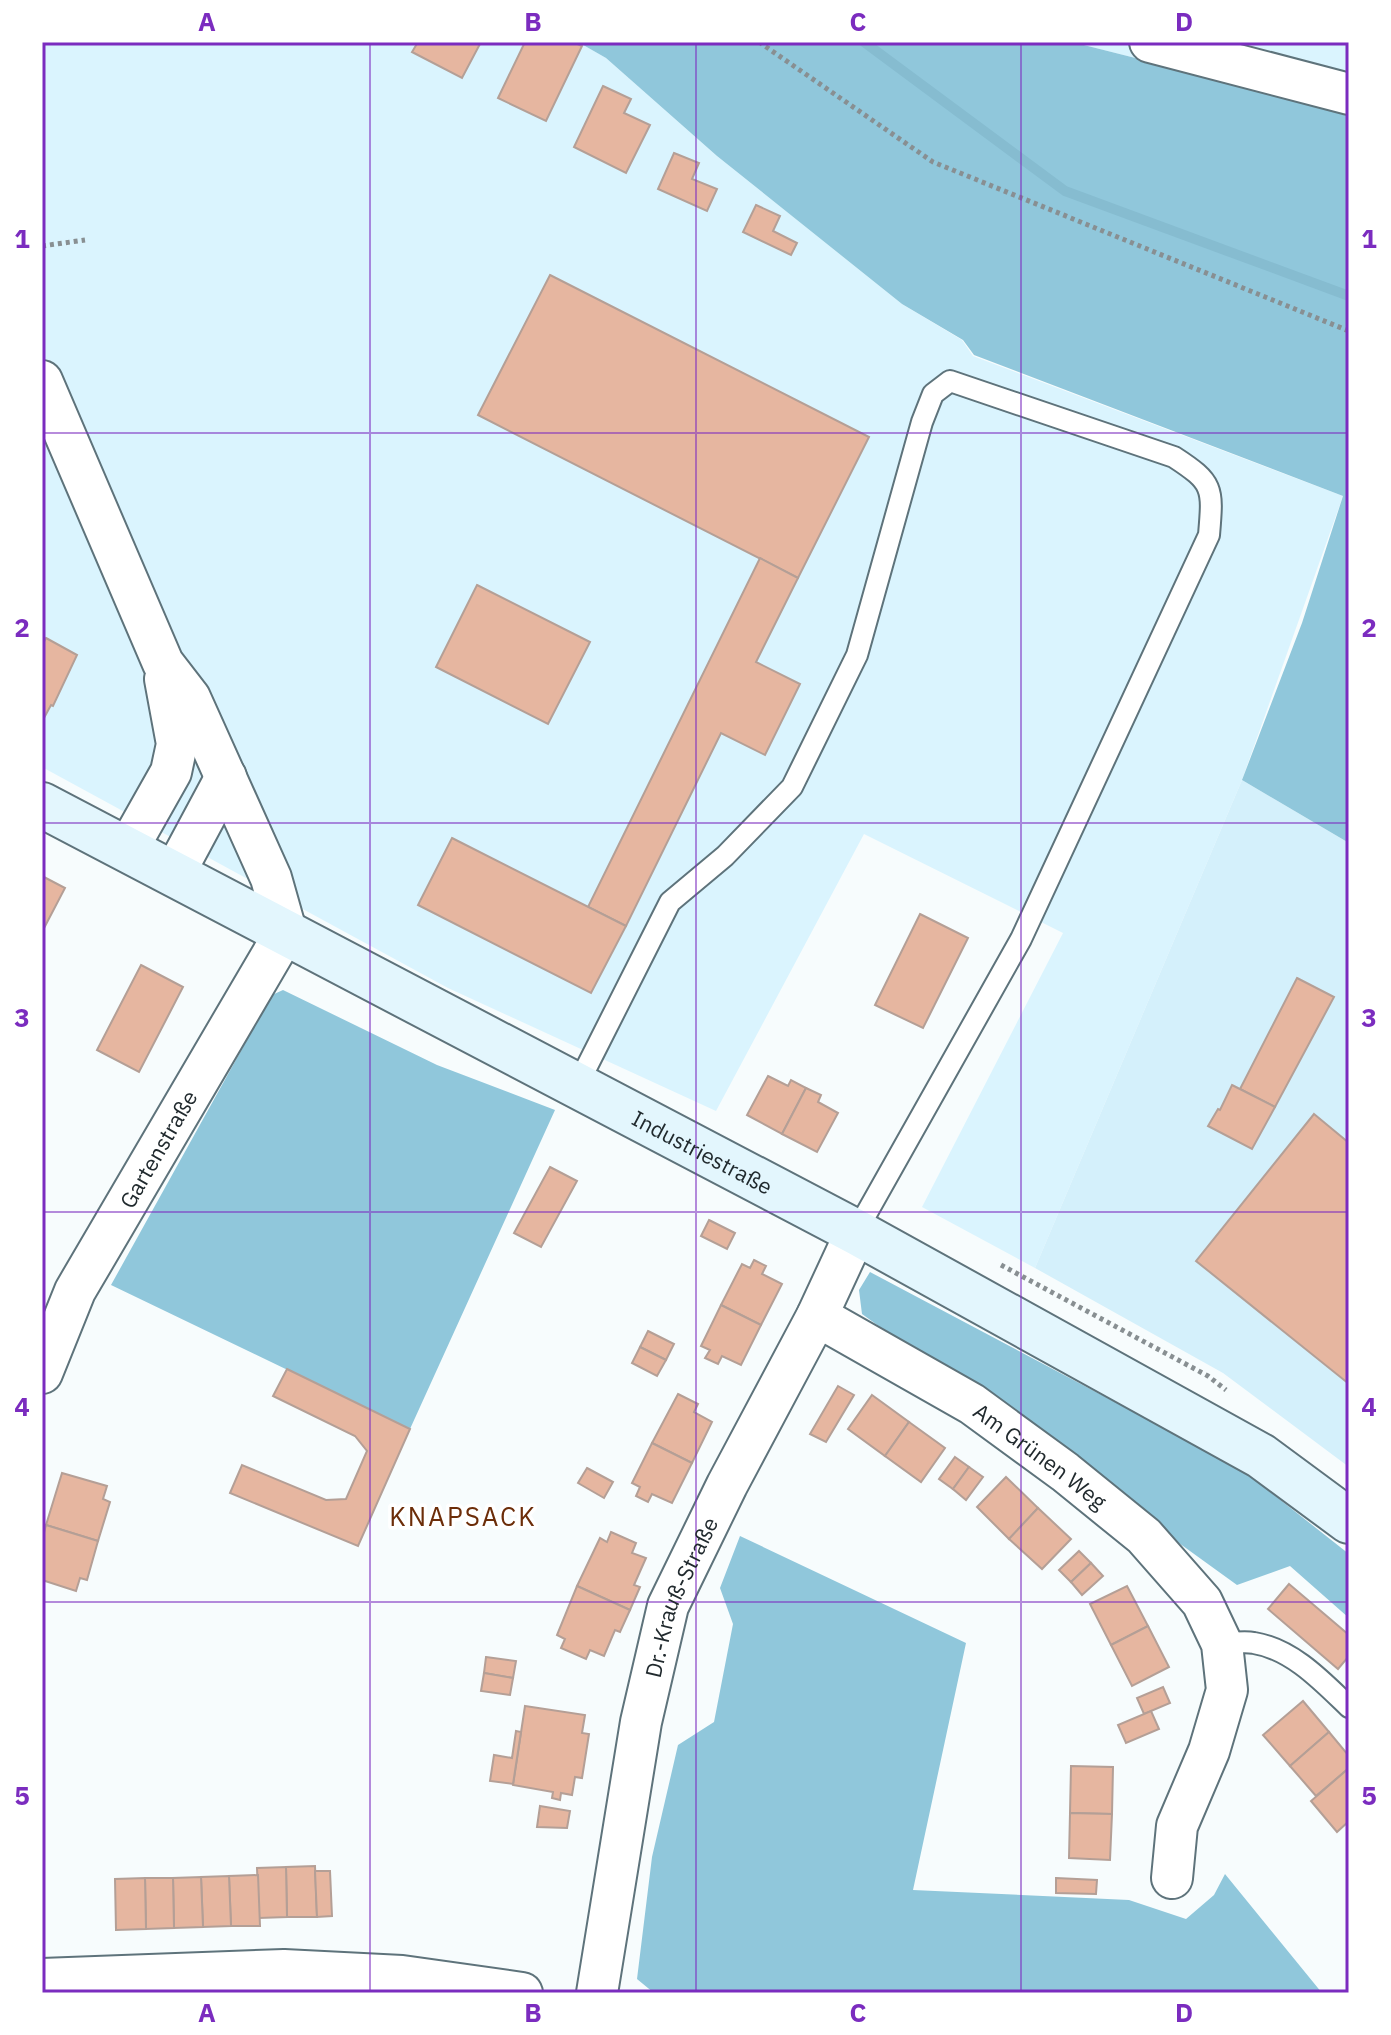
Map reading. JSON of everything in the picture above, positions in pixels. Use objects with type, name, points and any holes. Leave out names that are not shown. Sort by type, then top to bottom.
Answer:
[{"type":"main road","name":"Industriestraße","points":[[42,805],[856,1232],[1261,1456],[1349,1521]]},
{"type":"street","points":[[1150,42],[1349,94]]},
{"type":"street","points":[[42,381],[163,663],[177,744],[171,772],[127,850]]},
{"type":"street","points":[[163,663],[190,698],[271,878],[286,931]]},
{"type":"street","points":[[174,874],[226,777]]},
{"type":"street","name":"Gartenstraße","points":[[42,1373],[75,1291],[286,931]]},
{"type":"street","name":"Dr.-Krauß-Straße","points":[[597,1993],[641,1722],[668,1606],[727,1485],[817,1316],[856,1232]]},
{"type":"street","name":"Am Grünen Weg","points":[[817,1316],[972,1404],[1065,1472],[1144,1536],[1202,1602],[1222,1644],[1227,1690],[1209,1751],[1177,1826],[1172,1878]]},
{"type":"street","points":[[42,1979],[284,1970],[402,1976],[522,1993]]},
{"type":"lane","points":[[578,1084],[670,902],[725,856],[792,787],[857,655],[922,422],[933,394],[950,381],[1174,457],[1202,475],[1212,500],[1209,535],[1021,939],[856,1232]]},
{"type":"lane","points":[[1222,1644],[1253,1642],[1280,1651],[1317,1677],[1349,1707]]},
{"type":"path","points":[[759,42],[933,162],[1349,331]]},
{"type":"path","points":[[42,246],[85,240]]},
{"type":"shaded area","points":[[42,42],[578,42],[606,58],[717,156],[902,304],[962,340],[973,356],[1343,496],[1242,780],[1035,1268],[922,1207],[1063,933],[864,834],[716,1111],[448,988],[42,767]]},
{"type":"shaded area","points":[[578,42],[1072,42],[1349,112],[1349,843],[1242,780],[1302,623],[1343,496],[974,355],[963,340],[902,304],[717,156],[606,58]]},
{"type":"shaded area","points":[[1072,42],[1349,42],[1349,112]]},
{"type":"shaded area","points":[[1242,780],[1349,843],[1349,1467],[1223,1373],[1035,1268]]},
{"type":"shaded area","points":[[283,990],[437,1065],[555,1110],[410,1429],[111,1285],[272,995]]},
{"type":"shaded area","points":[[870,1272],[1241,1469],[1349,1554],[1349,1618],[1290,1566],[1237,1585],[862,1314],[859,1290]]},
{"type":"shaded area","points":[[740,1536],[966,1643],[913,1890],[1129,1900],[1186,1919],[1214,1895],[1225,1874],[1322,1993],[654,1993],[637,1979],[652,1857],[678,1745],[714,1722],[733,1624],[720,1588]]},
{"type":"building","points":[[418,42],[481,42],[462,78],[412,52]]},
{"type":"building","points":[[525,42],[573,42],[582,46],[546,121],[498,98]]},
{"type":"building","points":[[603,86],[631,99],[624,113],[650,125],[626,173],[574,147]]},
{"type":"building","points":[[674,153],[699,163],[692,179],[717,189],[707,211],[658,189]]},
{"type":"building","points":[[756,205],[780,216],[773,231],[797,243],[791,255],[743,232]]},
{"type":"building","points":[[550,275],[869,437],[798,578],[478,415]]},
{"type":"building","points":[[760,558],[798,578],[756,662],[800,684],[765,755],[721,733],[626,926],[588,907]]},
{"type":"building","points":[[477,585],[590,642],[548,724],[436,667]]},
{"type":"building","points":[[46,638],[77,655],[53,706],[44,718],[42,645]]},
{"type":"building","points":[[452,838],[626,926],[591,993],[418,905]]},
{"type":"building","points":[[42,876],[65,888],[42,932]]},
{"type":"building","points":[[920,914],[968,938],[923,1028],[875,1005]]},
{"type":"building","points":[[141,965],[183,987],[139,1072],[97,1050]]},
{"type":"building","points":[[1297,978],[1334,997],[1275,1107],[1240,1089]]},
{"type":"building","points":[[768,1076],[788,1086],[791,1080],[806,1088],[782,1134],[747,1115]]},
{"type":"building","points":[[1232,1085],[1275,1107],[1252,1149],[1208,1126]]},
{"type":"building","points":[[806,1088],[821,1095],[818,1102],[838,1113],[817,1152],[782,1134]]},
{"type":"building","points":[[1314,1114],[1349,1143],[1349,1384],[1196,1261]]},
{"type":"building","points":[[550,1167],[577,1181],[541,1247],[514,1233]]},
{"type":"building","points":[[709,1220],[735,1233],[727,1249],[701,1236]]},
{"type":"building","points":[[754,1260],[766,1266],[762,1274],[782,1284],[761,1325],[721,1305],[742,1264],[750,1268]]},
{"type":"building","points":[[721,1305],[761,1325],[741,1365],[722,1356],[718,1364],[705,1358],[710,1350],[701,1346]]},
{"type":"building","points":[[648,1331],[674,1344],[666,1360],[640,1347]]},
{"type":"building","points":[[640,1347],[666,1360],[657,1376],[632,1363]]},
{"type":"building","points":[[287,1369],[410,1429],[358,1546],[230,1493],[242,1465],[326,1500],[346,1499],[367,1451],[355,1436],[273,1396]]},
{"type":"building","points":[[838,1386],[854,1395],[826,1442],[810,1434]]},
{"type":"building","points":[[678,1394],[698,1404],[694,1412],[712,1422],[692,1463],[652,1443]]},
{"type":"building","points":[[872,1395],[909,1422],[885,1456],[848,1429]]},
{"type":"building","points":[[909,1422],[945,1448],[921,1482],[885,1456]]},
{"type":"building","points":[[652,1443],[692,1463],[672,1503],[652,1494],[648,1502],[636,1496],[640,1487],[632,1483]]},
{"type":"building","points":[[955,1457],[969,1467],[953,1489],[939,1479]]},
{"type":"building","points":[[969,1467],[983,1477],[966,1500],[953,1489]]},
{"type":"building","points":[[587,1468],[613,1482],[604,1498],[578,1483]]},
{"type":"building","points":[[62,1473],[107,1486],[103,1499],[110,1502],[98,1541],[46,1525]]},
{"type":"building","points":[[1006,1477],[1038,1508],[1009,1539],[977,1507]]},
{"type":"building","points":[[1038,1508],[1071,1539],[1042,1569],[1009,1539]]},
{"type":"building","points":[[46,1525],[98,1541],[87,1580],[80,1578],[76,1591],[42,1580],[42,1540]]},
{"type":"building","points":[[611,1532],[636,1543],[632,1553],[646,1558],[634,1585],[640,1587],[630,1610],[577,1586],[600,1538],[607,1542]]},
{"type":"building","points":[[1079,1551],[1091,1563],[1071,1582],[1059,1570]]},
{"type":"building","points":[[1091,1563],[1103,1576],[1082,1595],[1071,1582]]},
{"type":"building","points":[[1289,1584],[1349,1635],[1349,1656],[1338,1669],[1268,1609]]},
{"type":"building","points":[[577,1586],[630,1610],[620,1632],[615,1630],[604,1656],[590,1650],[586,1659],[561,1648],[565,1639],[557,1635]]},
{"type":"building","points":[[1127,1586],[1148,1626],[1111,1645],[1090,1604]]},
{"type":"building","points":[[1148,1626],[1169,1667],[1132,1686],[1111,1645]]},
{"type":"building","points":[[486,1657],[516,1661],[513,1678],[484,1673]]},
{"type":"building","points":[[484,1673],[513,1678],[510,1695],[481,1691]]},
{"type":"building","points":[[1163,1687],[1170,1703],[1144,1714],[1137,1698]]},
{"type":"building","points":[[1303,1701],[1329,1732],[1290,1766],[1263,1735]]},
{"type":"building","points":[[525,1706],[585,1715],[582,1733],[589,1734],[582,1778],[575,1777],[572,1795],[561,1793],[560,1800],[552,1798],[553,1792],[513,1785]]},
{"type":"building","points":[[1151,1711],[1159,1729],[1126,1743],[1118,1725]]},
{"type":"building","points":[[516,1731],[521,1732],[513,1784],[490,1781],[494,1755],[512,1758]]},
{"type":"building","points":[[1329,1732],[1349,1756],[1349,1768],[1316,1796],[1290,1766]]},
{"type":"building","points":[[1071,1766],[1113,1767],[1112,1814],[1070,1813]]},
{"type":"building","points":[[1349,1768],[1349,1821],[1337,1832],[1311,1801]]},
{"type":"building","points":[[540,1806],[570,1811],[567,1828],[537,1827]]},
{"type":"building","points":[[1070,1813],[1112,1814],[1110,1860],[1069,1858]]},
{"type":"building","points":[[315,1866],[317,1917],[287,1917],[286,1867]]},
{"type":"building","points":[[286,1867],[287,1917],[259,1918],[257,1868]]},
{"type":"building","points":[[315,1871],[330,1871],[332,1916],[317,1917]]},
{"type":"building","points":[[258,1875],[260,1926],[231,1926],[229,1876]]},
{"type":"building","points":[[229,1876],[231,1926],[203,1927],[201,1877]]},
{"type":"building","points":[[201,1877],[203,1927],[174,1928],[173,1878]]},
{"type":"building","points":[[145,1878],[173,1878],[174,1928],[146,1929]]},
{"type":"building","points":[[145,1878],[146,1929],[116,1930],[115,1879]]},
{"type":"building","points":[[1056,1878],[1097,1880],[1096,1894],[1056,1893]]},
{"type":"waterway","points":[[864,42],[1065,191],[1349,296]]},
{"type":"district","name":"KNAPSACK","points":[[463,1516]]}]
